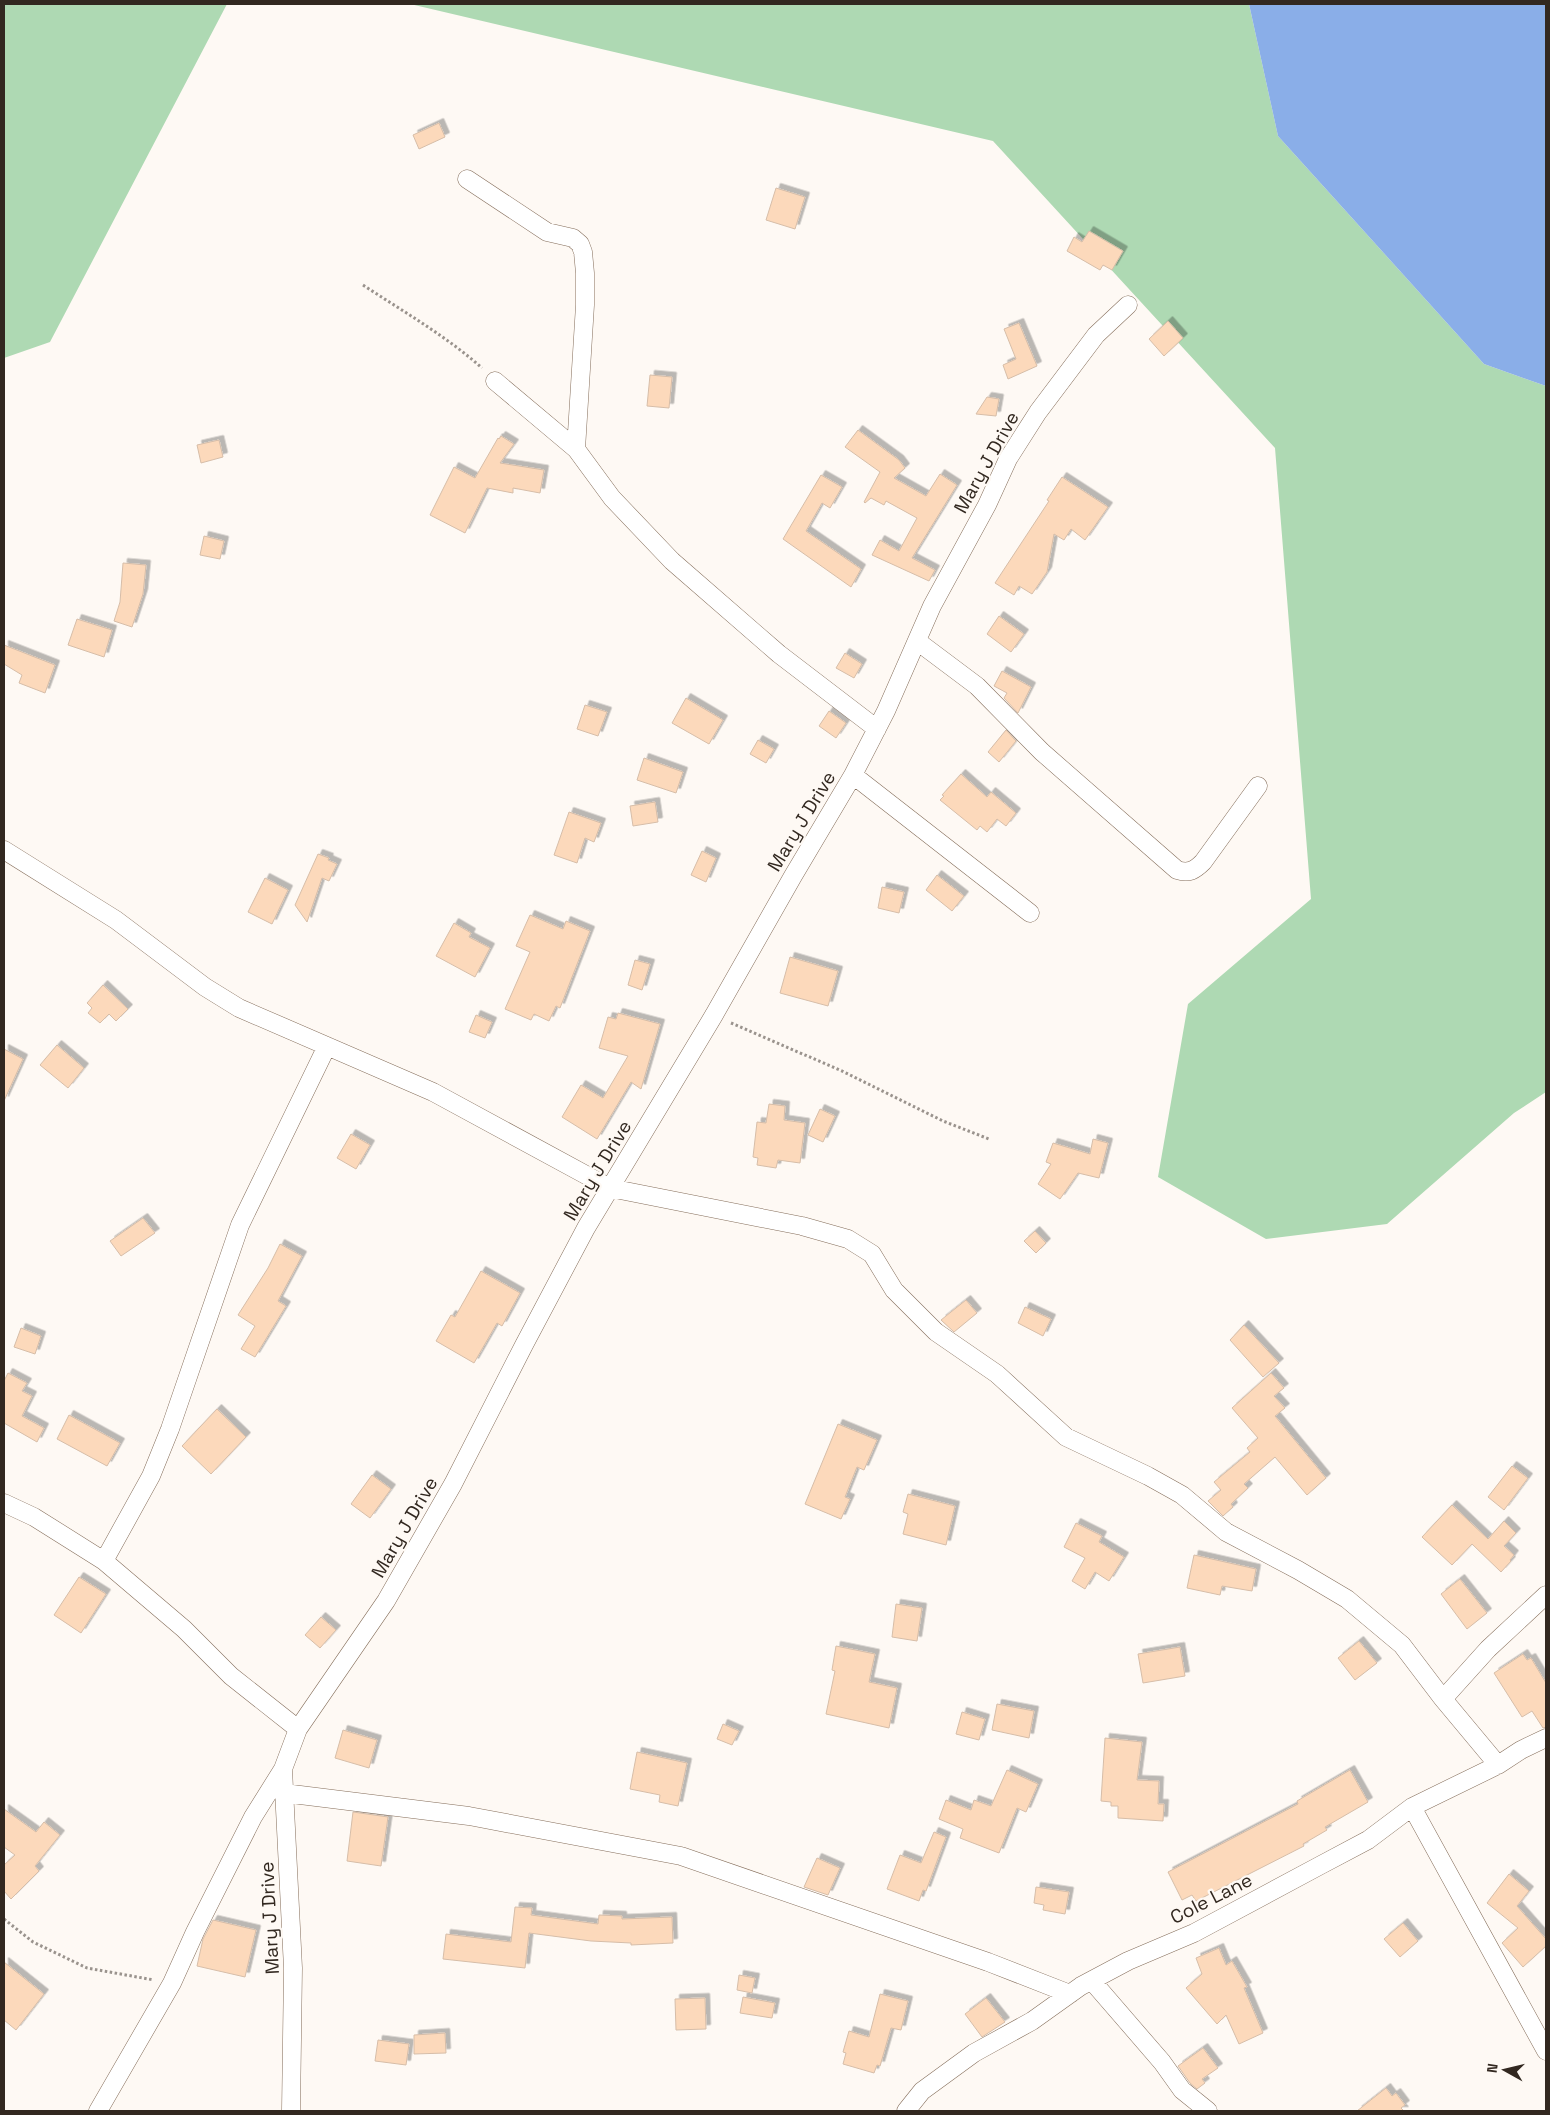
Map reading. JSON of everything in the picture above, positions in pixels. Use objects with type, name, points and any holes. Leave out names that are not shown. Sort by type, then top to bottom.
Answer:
[{"type":"street","points":[[467,179],[547,232],[573,238],[580,244],[585,273],[585,305],[576,449]]},
{"type":"street","name":"Mary J Drive","points":[[291,2111],[293,1968],[283,1769],[298,1730],[390,1593],[453,1484],[524,1345],[610,1188],[714,1015],[853,775],[932,606],[987,505],[1008,459],[1038,412],[1096,335],[1128,304]]},
{"type":"street","points":[[495,381],[576,449],[612,498],[672,561],[779,654],[876,729]]},
{"type":"street","points":[[917,641],[977,686],[1042,752],[1177,870],[1191,871],[1203,862],[1258,786]]},
{"type":"street","points":[[853,775],[1030,913]]},
{"type":"street","points":[[4,850],[116,920],[205,987],[239,1008],[434,1092],[610,1188],[802,1226],[848,1239],[872,1254],[894,1290],[936,1332],[997,1374],[1066,1437],[1182,1494],[1226,1532],[1298,1570],[1347,1599],[1402,1645],[1443,1699],[1498,1765]]},
{"type":"street","points":[[104,1561],[151,1476],[170,1429],[240,1225],[327,1046]]},
{"type":"street","points":[[4,1502],[34,1517],[104,1561],[184,1629],[231,1676],[298,1730]]},
{"type":"street","points":[[1443,1699],[1488,1649],[1546,1595]]},
{"type":"street","name":"Cole Lane","points":[[906,2111],[922,2091],[974,2053],[1032,2021],[1092,1980],[1128,1961],[1194,1932],[1327,1862],[1368,1840],[1412,1807],[1498,1765],[1521,1750],[1546,1738]]},
{"type":"street","points":[[98,2111],[172,1983],[195,1932],[253,1816],[283,1769]]},
{"type":"street","points":[[284,1794],[469,1816],[681,1856],[988,1962],[1070,1994]]},
{"type":"street","points":[[1412,1807],[1546,2051]]},
{"type":"street","points":[[1092,1980],[1162,2062],[1182,2090],[1208,2111]]},
{"type":"path","points":[[363,286],[462,350],[495,381]]},
{"type":"path","points":[[714,1015],[842,1071],[943,1121],[988,1139]]},
{"type":"path","points":[[4,1919],[33,1942],[87,1968],[172,1983]]},
{"type":"green space","points":[[4,4],[227,4],[50,342],[4,358]]},
{"type":"green space","points":[[410,4],[1249,4],[1278,136],[1484,364],[1546,386],[1546,1092],[1514,1113],[1387,1224],[1266,1239],[1158,1177],[1188,1004],[1311,899],[1275,448],[993,141]]},
{"type":"water","points":[[1249,4],[1546,4],[1546,386],[1484,364],[1278,136]]},
{"type":"building","points":[[439,123],[445,137],[419,149],[413,135]]},
{"type":"building","points":[[776,188],[805,197],[795,229],[766,220]]},
{"type":"building","points":[[1089,231],[1123,251],[1112,270],[1103,265],[1100,270],[1067,251],[1074,237],[1082,242]]},
{"type":"building","points":[[1168,321],[1183,338],[1164,356],[1149,339]]},
{"type":"building","points":[[1019,323],[1037,366],[1008,379],[1003,365],[1016,359],[1004,329]]},
{"type":"building","points":[[650,375],[672,377],[669,408],[647,406]]},
{"type":"building","points":[[987,397],[999,399],[996,416],[976,414]]},
{"type":"building","points":[[858,430],[899,460],[905,468],[894,478],[926,496],[940,474],[957,485],[912,558],[935,570],[929,581],[872,555],[880,540],[899,551],[917,518],[886,501],[884,505],[871,498],[864,502],[880,472],[845,447]]},
{"type":"building","points":[[501,436],[514,444],[500,463],[544,470],[540,493],[513,488],[513,493],[487,488],[465,533],[430,515],[454,467],[475,478]]},
{"type":"building","points":[[219,440],[223,457],[201,463],[197,445]]},
{"type":"building","points":[[821,475],[842,487],[830,508],[822,503],[806,531],[861,569],[851,587],[783,539]]},
{"type":"building","points":[[1062,477],[1108,507],[1085,540],[1071,529],[1064,540],[1054,534],[1047,572],[1032,594],[1019,586],[1014,595],[995,583],[1049,501],[1047,500]]},
{"type":"building","points":[[204,536],[224,541],[220,559],[200,555]]},
{"type":"building","points":[[123,563],[146,565],[143,594],[132,627],[114,621],[120,602]]},
{"type":"building","points":[[999,616],[1024,634],[1011,652],[987,634]]},
{"type":"building","points":[[77,619],[112,630],[104,657],[68,645]]},
{"type":"building","points":[[4,645],[55,665],[45,693],[19,683],[22,675],[4,664]]},
{"type":"building","points":[[845,653],[862,664],[854,678],[836,668]]},
{"type":"building","points":[[1002,671],[1031,687],[1018,713],[1004,698],[1007,693],[994,686]]},
{"type":"building","points":[[686,698],[723,720],[709,744],[672,723]]},
{"type":"building","points":[[585,705],[607,712],[598,736],[577,729]]},
{"type":"building","points":[[829,711],[846,723],[836,738],[819,726]]},
{"type":"building","points":[[1006,730],[1016,741],[999,762],[988,752]]},
{"type":"building","points":[[758,740],[774,749],[766,763],[750,754]]},
{"type":"building","points":[[644,758],[683,772],[676,793],[637,780]]},
{"type":"building","points":[[961,774],[987,797],[991,792],[1016,813],[1006,826],[997,819],[987,832],[980,826],[977,830],[940,800],[944,796],[942,795]]},
{"type":"building","points":[[655,802],[658,822],[633,826],[630,806]]},
{"type":"building","points":[[569,812],[601,823],[594,842],[585,838],[577,863],[554,855]]},
{"type":"building","points":[[702,851],[716,858],[706,882],[691,875]]},
{"type":"building","points":[[318,854],[329,858],[328,860],[337,864],[329,881],[322,878],[307,922],[295,905]]},
{"type":"building","points":[[937,875],[964,896],[952,911],[926,890]]},
{"type":"building","points":[[265,878],[288,890],[272,924],[248,912]]},
{"type":"building","points":[[882,887],[904,892],[899,913],[878,908]]},
{"type":"building","points":[[530,915],[563,929],[566,921],[590,931],[560,1008],[556,1006],[549,1021],[534,1014],[531,1020],[505,1009],[530,952],[516,946]]},
{"type":"building","points":[[454,923],[471,933],[469,937],[490,948],[475,977],[436,956]]},
{"type":"building","points":[[790,957],[838,971],[828,1006],[780,993]]},
{"type":"building","points":[[635,960],[650,964],[642,990],[628,985]]},
{"type":"building","points":[[103,985],[128,1009],[116,1021],[109,1014],[100,1023],[88,1013],[92,1008],[87,1003]]},
{"type":"building","points":[[618,1013],[660,1024],[641,1089],[631,1082],[597,1139],[562,1117],[581,1085],[603,1098],[628,1056],[599,1048],[608,1017],[616,1019]]},
{"type":"building","points":[[476,1015],[492,1022],[485,1038],[469,1032]]},
{"type":"building","points":[[57,1045],[84,1068],[68,1088],[40,1065]]},
{"type":"building","points":[[4,1049],[23,1059],[4,1101]]},
{"type":"building","points":[[769,1104],[785,1106],[784,1120],[805,1123],[800,1163],[778,1160],[776,1168],[757,1165],[758,1158],[753,1157],[757,1122],[766,1123]]},
{"type":"building","points":[[820,1109],[835,1116],[823,1142],[808,1135]]},
{"type":"building","points":[[351,1134],[370,1145],[356,1169],[337,1158]]},
{"type":"building","points":[[1093,1139],[1108,1143],[1099,1178],[1078,1173],[1060,1199],[1038,1184],[1051,1164],[1046,1162],[1053,1143],[1090,1154]]},
{"type":"building","points":[[143,1218],[155,1233],[121,1256],[110,1241]]},
{"type":"building","points":[[1035,1231],[1046,1243],[1036,1253],[1024,1241]]},
{"type":"building","points":[[280,1244],[302,1256],[278,1301],[286,1306],[255,1357],[241,1349],[255,1326],[238,1315],[268,1268]]},
{"type":"building","points":[[481,1271],[520,1293],[502,1326],[497,1323],[474,1363],[436,1341],[451,1315],[455,1317]]},
{"type":"building","points":[[966,1300],[977,1313],[954,1332],[941,1320]]},
{"type":"building","points":[[1025,1307],[1051,1319],[1043,1336],[1018,1323]]},
{"type":"building","points":[[1244,1325],[1279,1363],[1263,1377],[1230,1340]]},
{"type":"building","points":[[21,1328],[41,1336],[35,1354],[14,1347]]},
{"type":"building","points":[[8,1373],[27,1383],[22,1391],[32,1396],[22,1416],[44,1428],[37,1442],[4,1423],[4,1381]]},
{"type":"building","points":[[1271,1373],[1284,1388],[1274,1396],[1285,1408],[1275,1416],[1326,1478],[1307,1495],[1275,1457],[1244,1484],[1248,1488],[1231,1504],[1233,1507],[1223,1516],[1208,1501],[1221,1490],[1214,1482],[1250,1452],[1247,1448],[1258,1438],[1232,1408]]},
{"type":"building","points":[[217,1409],[246,1437],[211,1474],[182,1446]]},
{"type":"building","points":[[69,1415],[120,1443],[107,1466],[57,1439]]},
{"type":"building","points":[[838,1424],[877,1440],[864,1470],[857,1467],[845,1497],[850,1499],[841,1519],[805,1504]]},
{"type":"building","points":[[1512,1466],[1528,1478],[1504,1510],[1488,1497]]},
{"type":"building","points":[[372,1475],[391,1489],[370,1518],[351,1504]]},
{"type":"building","points":[[908,1494],[955,1506],[946,1545],[903,1534],[908,1514],[903,1512]]},
{"type":"building","points":[[1452,1505],[1488,1539],[1504,1521],[1516,1533],[1504,1546],[1514,1555],[1501,1572],[1472,1544],[1452,1565],[1422,1537]]},
{"type":"building","points":[[1076,1523],[1102,1536],[1099,1542],[1124,1557],[1109,1581],[1095,1572],[1085,1589],[1072,1581],[1085,1558],[1064,1547]]},
{"type":"building","points":[[1194,1555],[1256,1569],[1252,1591],[1222,1586],[1220,1595],[1187,1588]]},
{"type":"building","points":[[79,1577],[106,1594],[81,1633],[54,1615]]},
{"type":"building","points":[[1460,1579],[1487,1613],[1467,1629],[1441,1594]]},
{"type":"building","points":[[896,1604],[922,1608],[917,1641],[892,1637]]},
{"type":"building","points":[[321,1617],[336,1630],[320,1648],[305,1635]]},
{"type":"building","points":[[1359,1641],[1377,1663],[1355,1680],[1338,1658]]},
{"type":"building","points":[[836,1646],[875,1654],[869,1682],[897,1688],[889,1728],[826,1714],[835,1671],[832,1670]]},
{"type":"building","points":[[1180,1647],[1185,1676],[1143,1683],[1138,1654]]},
{"type":"building","points":[[1523,1654],[1527,1660],[1531,1658],[1546,1683],[1546,1727],[1543,1728],[1532,1711],[1522,1717],[1494,1673]]},
{"type":"building","points":[[997,1704],[1034,1711],[1029,1738],[992,1730]]},
{"type":"building","points":[[962,1712],[985,1719],[979,1740],[956,1734]]},
{"type":"building","points":[[723,1724],[739,1731],[732,1745],[717,1739]]},
{"type":"building","points":[[343,1730],[377,1740],[369,1768],[335,1758]]},
{"type":"building","points":[[1105,1738],[1142,1742],[1137,1780],[1159,1781],[1158,1804],[1164,1804],[1163,1821],[1118,1818],[1118,1806],[1111,1806],[1111,1802],[1101,1801]]},
{"type":"building","points":[[637,1752],[687,1763],[678,1806],[659,1802],[660,1795],[630,1789]]},
{"type":"building","points":[[1007,1770],[1038,1784],[1026,1812],[1017,1808],[999,1853],[960,1838],[963,1829],[939,1819],[946,1800],[971,1810],[974,1800],[991,1806]]},
{"type":"building","points":[[1350,1770],[1368,1802],[1325,1827],[1327,1830],[1303,1844],[1304,1846],[1196,1901],[1192,1895],[1182,1900],[1168,1872],[1298,1804],[1297,1801]]},
{"type":"building","points":[[4,1809],[36,1832],[44,1822],[60,1835],[35,1866],[39,1871],[11,1899],[4,1891],[4,1865],[15,1855],[4,1847]]},
{"type":"building","points":[[353,1812],[388,1817],[381,1866],[347,1861]]},
{"type":"building","points":[[934,1832],[946,1837],[926,1891],[923,1890],[919,1901],[887,1889],[900,1855],[921,1863]]},
{"type":"building","points":[[817,1858],[840,1868],[828,1895],[804,1887]]},
{"type":"building","points":[[1509,1874],[1529,1891],[1517,1906],[1546,1939],[1546,1946],[1523,1967],[1502,1943],[1518,1928],[1487,1903]]},
{"type":"building","points":[[1036,1887],[1069,1892],[1065,1914],[1043,1910],[1044,1905],[1034,1903]]},
{"type":"building","points":[[515,1907],[532,1908],[531,1915],[598,1924],[599,1915],[622,1916],[622,1919],[672,1917],[673,1943],[631,1945],[631,1943],[591,1941],[529,1933],[525,1968],[443,1959],[446,1934],[511,1942]]},
{"type":"building","points":[[213,1920],[256,1930],[245,1977],[197,1966],[203,1939]]},
{"type":"building","points":[[1403,1923],[1418,1941],[1400,1957],[1384,1939]]},
{"type":"building","points":[[1219,1948],[1226,1965],[1232,1961],[1247,1987],[1244,1988],[1263,2033],[1239,2044],[1226,2015],[1217,2024],[1186,1988],[1202,1974],[1196,1958]]},
{"type":"building","points":[[4,1962],[44,1994],[16,2030],[4,2020]]},
{"type":"building","points":[[739,1975],[755,1978],[752,1993],[737,1990]]},
{"type":"building","points":[[880,1994],[908,2001],[901,2030],[891,2028],[880,2066],[877,2065],[874,2073],[843,2064],[846,2053],[843,2052],[849,2031],[869,2037]]},
{"type":"building","points":[[743,1997],[775,2003],[772,2018],[740,2013]]},
{"type":"building","points":[[705,1998],[706,2029],[676,2030],[675,1999]]},
{"type":"building","points":[[986,1998],[1005,2022],[982,2037],[965,2014]]},
{"type":"building","points":[[445,2033],[446,2053],[414,2054],[414,2035]]},
{"type":"building","points":[[378,2040],[409,2044],[406,2065],[375,2061]]},
{"type":"building","points":[[1203,2048],[1218,2068],[1202,2079],[1205,2083],[1197,2089],[1190,2083],[1178,2066]]},
{"type":"building","points":[[1386,2088],[1392,2096],[1396,2093],[1405,2105],[1401,2108],[1404,2111],[1357,2111]]}]
